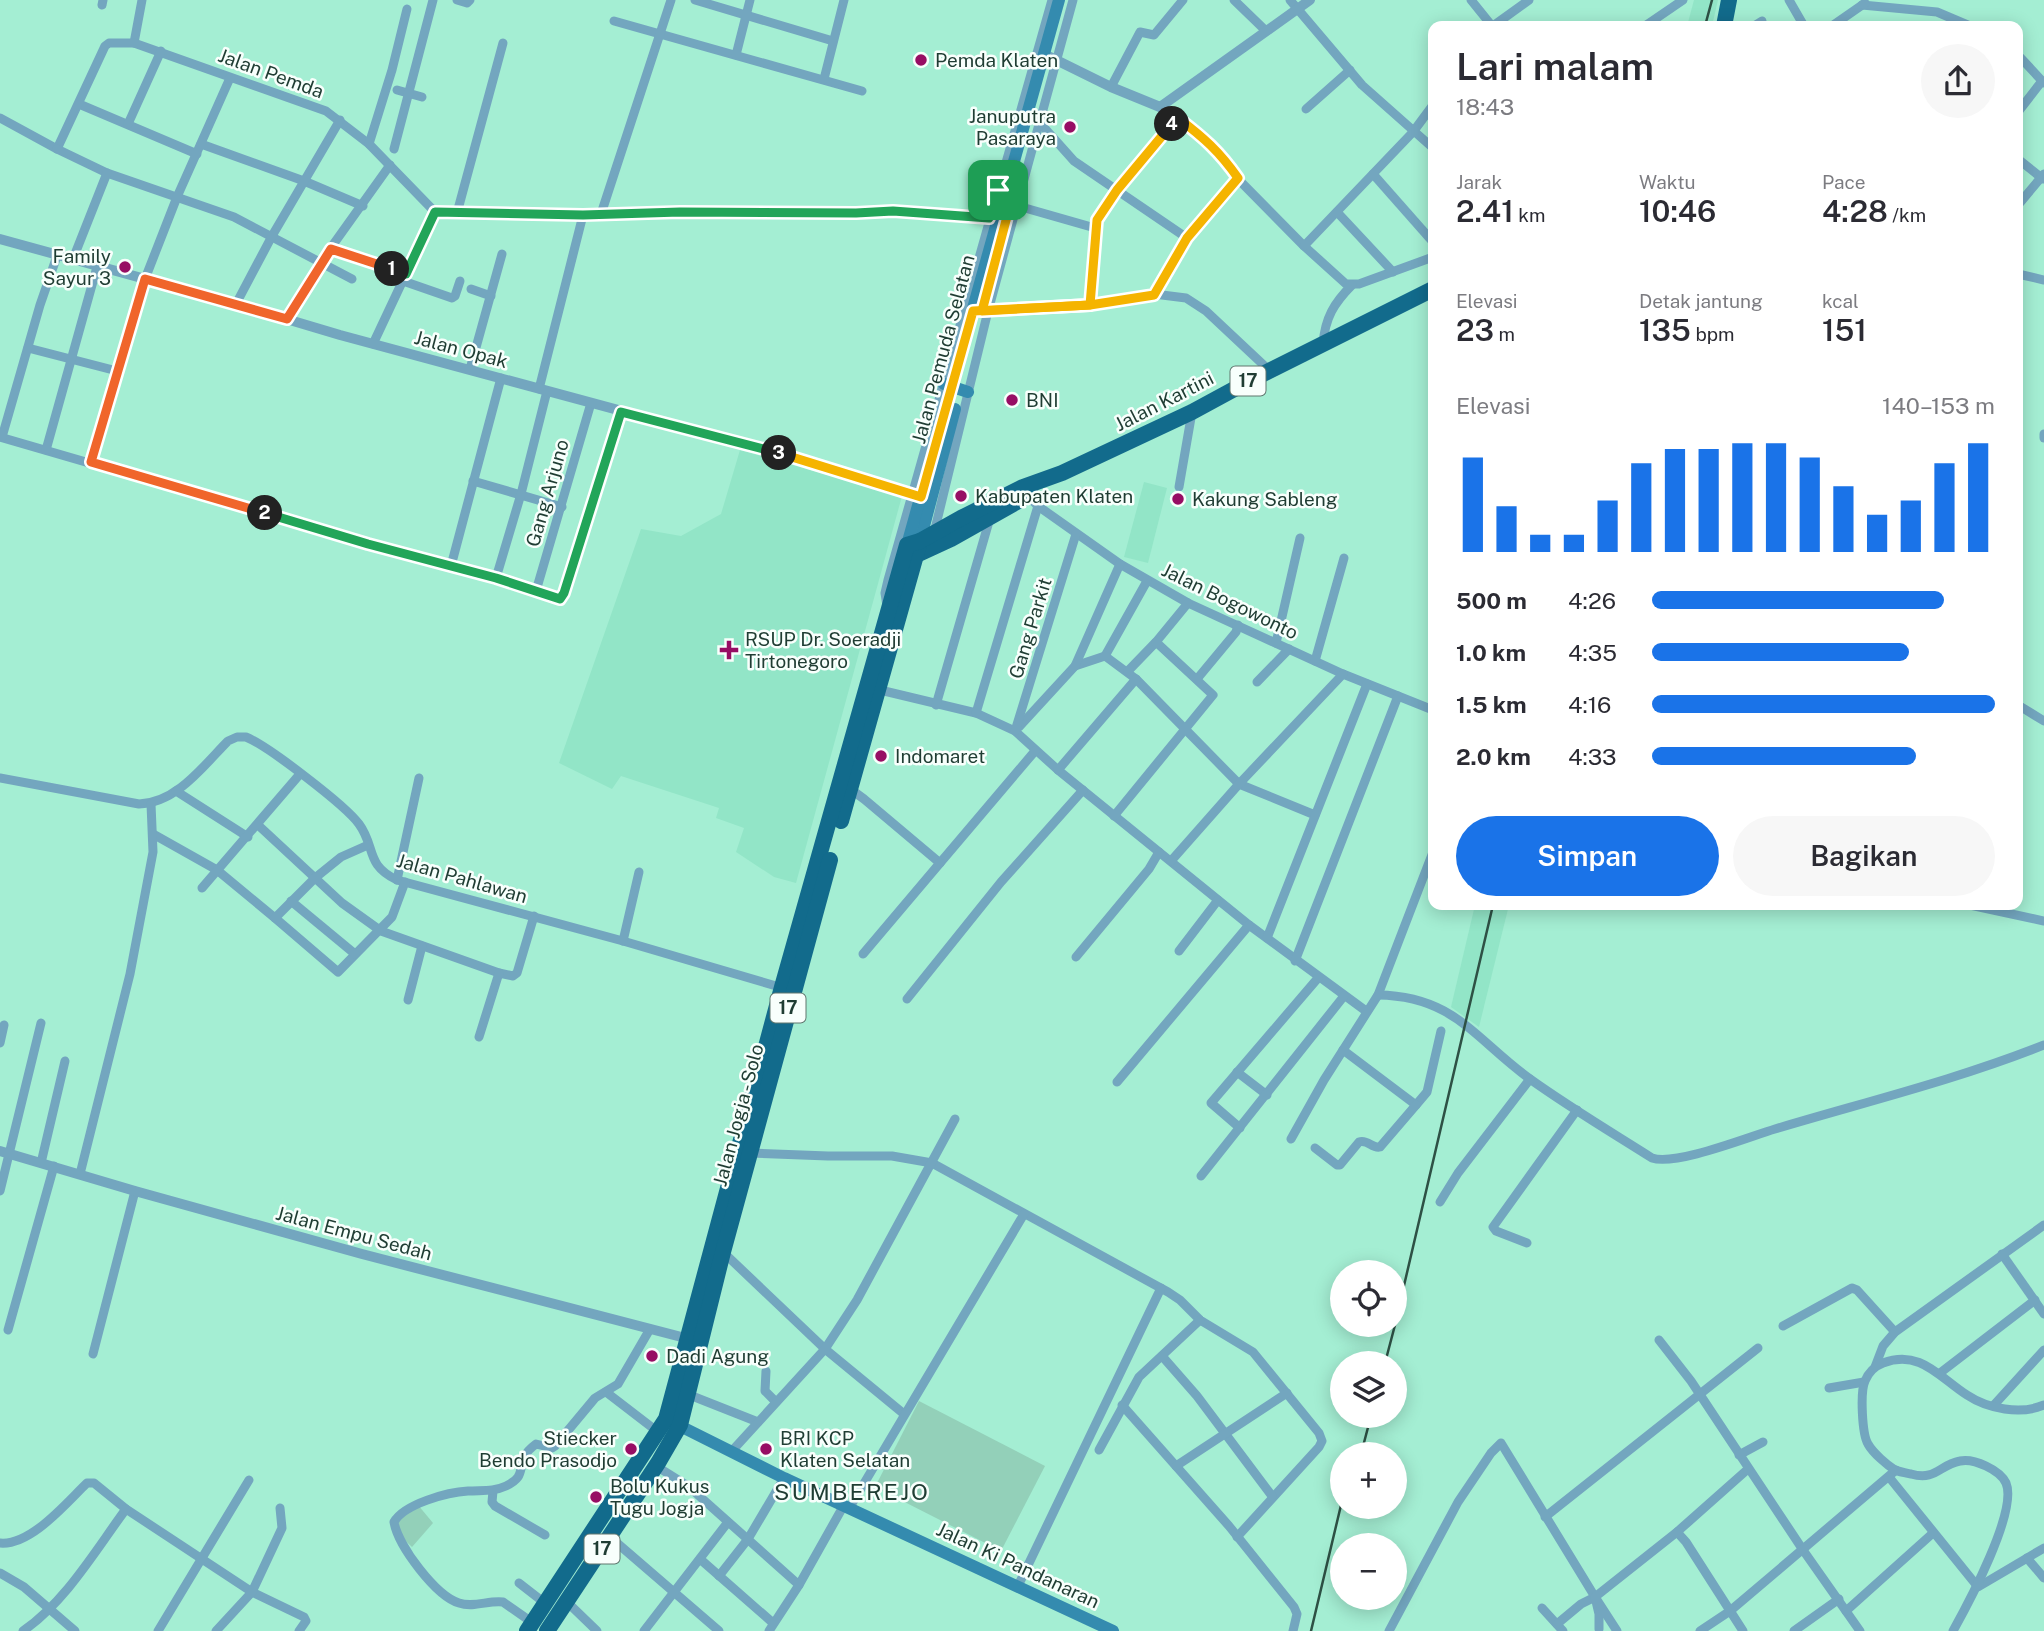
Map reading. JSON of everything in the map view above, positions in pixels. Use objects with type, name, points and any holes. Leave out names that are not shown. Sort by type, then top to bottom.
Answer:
[{"type":"highway","points":[[1725,21],[1729,0]]},
{"type":"highway","name":"Jalan Kartini","points":[[921,546],[961,518],[1023,487],[1062,473],[1192,412],[1428,292]]},
{"type":"highway","name":"Jalan Kartini","points":[[921,546],[1033,501],[1062,473]]},
{"type":"highway","name":"Jalan Jogja - Solo","points":[[846,788],[887,611],[921,546]]},
{"type":"highway","name":"Jalan Jogja - Solo","points":[[536,1628],[546,1604],[688,1394],[694,1340],[787,989],[846,788],[880,690],[921,546]]},
{"type":"highway","name":"Jalan Jogja - Solo","points":[[536,1628],[566,1601],[656,1466],[723,1252],[750,1153],[787,989]]},
{"type":"main road","name":"Jalan Pemuda Selatan","points":[[1050,57],[1059,0]]},
{"type":"main road","name":"Jalan Pemuda Selatan","points":[[921,546],[921,497],[941,426],[981,311],[998,219],[1009,196],[1066,0]]},
{"type":"main road","name":"Jalan Ki Pandanaran","points":[[668,1426],[731,1452],[1113,1631]]},
{"type":"street","points":[[57,149],[105,46],[109,43],[134,43],[142,0]]},
{"type":"street","points":[[394,149],[433,0]]},
{"type":"street","points":[[457,0],[467,3],[470,0]]},
{"type":"street","points":[[601,214],[671,0]]},
{"type":"street","points":[[695,0],[833,41]]},
{"type":"street","points":[[736,55],[750,0]]},
{"type":"street","points":[[824,79],[844,0]]},
{"type":"street","points":[[1052,0],[981,311],[1090,305],[1154,295],[1186,298],[1196,303],[1270,371]]},
{"type":"street","points":[[1009,196],[1040,123],[1050,57],[1073,0]]},
{"type":"street","points":[[1111,87],[1140,32],[1154,35],[1182,0]]},
{"type":"street","points":[[1234,0],[1266,31]]},
{"type":"street","points":[[1160,107],[1266,31],[1294,5],[1310,0]]},
{"type":"street","points":[[1471,0],[1489,21]]},
{"type":"street","points":[[1500,21],[1529,0]]},
{"type":"street","points":[[1652,21],[1683,0]]},
{"type":"street","points":[[1789,0],[1801,21]]},
{"type":"street","points":[[1838,21],[1866,2],[1937,12],[1958,21]]},
{"type":"street","points":[[1294,5],[1350,70],[1428,144]]},
{"type":"street","points":[[369,144],[407,9]]},
{"type":"street","points":[[614,21],[862,91]]},
{"type":"street","name":"Jalan Pemda","points":[[134,43],[230,79],[312,105],[340,120],[369,144],[435,212]]},
{"type":"street","points":[[457,213],[503,43]]},
{"type":"street","points":[[128,124],[161,51]]},
{"type":"street","points":[[1050,57],[1160,107],[1178,118],[1219,152],[1238,178],[1304,246],[1341,280],[1352,285]]},
{"type":"street","points":[[2023,60],[2043,82],[2023,105]]},
{"type":"street","points":[[1306,109],[1350,70]]},
{"type":"street","points":[[91,462],[145,279],[177,197],[230,79]]},
{"type":"street","points":[[397,90],[422,97]]},
{"type":"street","points":[[79,104],[197,154]]},
{"type":"street","points":[[1304,246],[1413,132],[1428,112]]},
{"type":"street","points":[[0,118],[107,173],[234,217],[352,279]]},
{"type":"street","points":[[1090,305],[1095,228],[1100,215],[1117,190],[1178,118]]},
{"type":"street","points":[[236,303],[340,120]]},
{"type":"street","points":[[1040,123],[1074,161],[1187,238]]},
{"type":"street","points":[[201,144],[304,181],[363,206]]},
{"type":"street","points":[[2023,163],[2043,177],[2023,199]]},
{"type":"street","points":[[287,319],[320,263],[390,165]]},
{"type":"street","points":[[73,259],[107,173]]},
{"type":"street","points":[[1373,174],[1428,236]]},
{"type":"street","points":[[1154,295],[1187,238],[1238,178]]},
{"type":"street","points":[[1009,196],[1095,228]]},
{"type":"street","points":[[373,344],[435,212],[583,215],[893,211],[998,219],[956,388],[921,546]]},
{"type":"street","points":[[1337,212],[1393,272]]},
{"type":"street","points":[[496,578],[521,494],[583,215]]},
{"type":"street","name":"Jalan Opak","points":[[0,239],[236,303],[373,344],[810,462],[921,497]]},
{"type":"street","points":[[331,249],[452,299],[460,281]]},
{"type":"street","points":[[470,369],[502,254]]},
{"type":"street","points":[[57,256],[1,437],[368,544],[496,578],[560,599],[621,412]]},
{"type":"street","points":[[1323,344],[1327,318],[1352,285],[1428,259]]},
{"type":"street","points":[[46,450],[97,267]]},
{"type":"street","points":[[2023,275],[2044,280]]},
{"type":"street","points":[[471,289],[491,296]]},
{"type":"street","points":[[28,348],[117,371]]},
{"type":"street","points":[[451,566],[501,378]]},
{"type":"street","name":"Gang Arjuno","points":[[536,591],[591,403]]},
{"type":"street","points":[[1179,487],[1192,412]]},
{"type":"street","points":[[887,611],[885,593],[921,497],[941,426]]},
{"type":"street","points":[[473,481],[562,507]]},
{"type":"street","points":[[976,713],[1033,501]]},
{"type":"street","name":"Jalan Bogowonto","points":[[1033,501],[1120,564],[1188,603],[1343,674],[1428,708]]},
{"type":"street","points":[[936,705],[990,518]]},
{"type":"street","name":"Gang Parkit","points":[[1016,730],[1076,534]]},
{"type":"street","points":[[1276,643],[1300,538]]},
{"type":"street","points":[[1315,661],[1344,558]]},
{"type":"street","points":[[1016,730],[1075,666],[1120,564]]},
{"type":"street","points":[[1075,666],[1105,656],[1147,581]]},
{"type":"street","points":[[1128,671],[1188,603]]},
{"type":"street","points":[[1197,679],[1236,632],[1238,625]]},
{"type":"street","points":[[1114,816],[1213,695],[1156,642]]},
{"type":"street","points":[[1257,682],[1289,649]]},
{"type":"street","points":[[1105,656],[1128,671],[1239,784],[1315,815]]},
{"type":"street","points":[[1171,861],[1343,674]]},
{"type":"street","points":[[1058,770],[1136,679]]},
{"type":"street","points":[[1267,938],[1367,684]]},
{"type":"street","points":[[880,690],[976,713],[1016,730],[1035,751],[1249,925],[1366,1012]]},
{"type":"street","points":[[1295,961],[1398,696]]},
{"type":"street","points":[[2023,708],[2044,721]]},
{"type":"street","name":"Jalan Pahlawan","points":[[151,804],[176,791],[228,741],[246,737],[300,774],[353,817],[362,829],[380,870],[401,881],[534,916],[787,989]]},
{"type":"street","points":[[863,954],[1035,751]]},
{"type":"street","points":[[202,888],[248,838],[300,774]]},
{"type":"street","points":[[0,778],[151,804],[153,852],[130,974],[80,1174]]},
{"type":"street","points":[[153,834],[217,870],[337,972],[381,931],[392,917],[419,778]]},
{"type":"street","points":[[846,788],[940,863]]},
{"type":"street","points":[[907,999],[1001,882],[1083,790]]},
{"type":"street","points":[[176,791],[248,838]]},
{"type":"street","points":[[258,825],[342,903],[381,931],[499,973],[513,976],[517,973],[534,916]]},
{"type":"street","points":[[275,918],[314,878],[341,857],[368,845]]},
{"type":"street","points":[[1076,957],[1149,869],[1159,852]]},
{"type":"street","points":[[1291,1139],[1378,995],[1428,865]]},
{"type":"street","points":[[623,941],[639,872]]},
{"type":"street","points":[[1179,951],[1218,900]]},
{"type":"street","points":[[291,901],[355,954]]},
{"type":"street","points":[[1993,910],[2044,921]]},
{"type":"street","points":[[1117,1082],[1249,925]]},
{"type":"street","points":[[408,1000],[422,946]]},
{"type":"street","points":[[479,1037],[499,973]]},
{"type":"street","points":[[1240,1128],[1211,1103],[1318,978]]},
{"type":"street","points":[[1378,995],[1412,998],[1455,1015],[1530,1079],[1652,1158],[1666,1160],[1864,1105],[2044,1045]]},
{"type":"street","points":[[1201,1176],[1344,996]]},
{"type":"street","points":[[0,1191],[5,1152],[10,1145],[41,1023]]},
{"type":"street","points":[[0,1043],[4,1025]]},
{"type":"street","points":[[1315,1148],[1340,1165],[1359,1142],[1380,1147],[1427,1092],[1441,1031]]},
{"type":"street","points":[[1343,1050],[1416,1105]]},
{"type":"street","points":[[41,1163],[65,1061]]},
{"type":"street","points":[[1237,1072],[1267,1096]]},
{"type":"street","points":[[1440,1202],[1458,1173],[1530,1079]]},
{"type":"street","points":[[1527,1243],[1496,1231],[1493,1227],[1577,1110]]},
{"type":"street","points":[[731,1452],[825,1349],[856,1300],[955,1119]]},
{"type":"street","name":"Jalan Empu Sedah","points":[[5,1152],[375,1258],[694,1340]]},
{"type":"street","points":[[750,1153],[892,1156],[932,1163],[1161,1288],[1180,1300],[1200,1320],[1253,1352],[1319,1433],[1322,1441],[1237,1537]]},
{"type":"street","points":[[8,1330],[54,1166]]},
{"type":"street","points":[[93,1354],[135,1191]]},
{"type":"street","points":[[700,1559],[771,1627],[904,1414],[1024,1214]]},
{"type":"street","points":[[1875,1367],[1886,1340],[1895,1332],[2044,1225]]},
{"type":"street","points":[[723,1252],[825,1349],[904,1414]]},
{"type":"street","points":[[2003,1255],[2044,1314]]},
{"type":"street","points":[[1018,1586],[1161,1288]]},
{"type":"street","points":[[1783,1326],[1852,1289],[1857,1290],[1895,1332]]},
{"type":"street","points":[[1940,1373],[2035,1300]]},
{"type":"street","points":[[1099,1450],[1139,1377],[1200,1320]]},
{"type":"street","points":[[536,1628],[503,1602],[470,1605],[449,1598],[429,1580],[394,1525],[398,1515],[410,1507],[467,1491],[493,1491],[507,1486],[522,1473],[524,1457],[536,1444],[552,1448],[555,1446],[595,1398],[618,1384],[650,1329]]},
{"type":"street","points":[[1659,1340],[1699,1394],[1860,1631]]},
{"type":"street","points":[[1545,1517],[1758,1348]]},
{"type":"street","points":[[1994,1405],[2044,1350]]},
{"type":"street","points":[[1163,1356],[1272,1496]]},
{"type":"street","points":[[1829,1388],[1859,1382],[1875,1367],[1888,1361],[1906,1359],[1924,1363],[1966,1394],[1994,1405],[2024,1410],[2044,1405]]},
{"type":"street","points":[[766,1371],[765,1391],[776,1402]]},
{"type":"street","points":[[1859,1382],[1869,1446],[1933,1533],[1978,1587]]},
{"type":"street","points":[[606,1392],[668,1426]]},
{"type":"street","points":[[1176,1465],[1287,1393]]},
{"type":"street","points":[[688,1394],[758,1422]]},
{"type":"street","points":[[1122,1405],[1176,1465],[1294,1607],[1297,1614],[1293,1631]]},
{"type":"street","points":[[1739,1455],[1763,1442]]},
{"type":"street","points":[[1390,1631],[1458,1502],[1491,1453],[1501,1443],[1614,1627],[1596,1630],[1599,1614],[1595,1597]]},
{"type":"street","points":[[1700,1631],[1730,1611],[1892,1474],[1925,1477],[1956,1462],[1965,1461],[1983,1465],[2004,1480],[2009,1491],[2008,1501],[1978,1587],[1952,1631]]},
{"type":"street","points":[[656,1466],[688,1486],[799,1585]]},
{"type":"street","points":[[1542,1608],[1560,1628],[1581,1604],[1595,1597],[1676,1532],[1748,1469]]},
{"type":"street","points":[[719,1576],[748,1539],[784,1478]]},
{"type":"street","points":[[158,1631],[249,1480]]},
{"type":"street","points":[[0,1543],[15,1541],[36,1530],[87,1483],[94,1483],[126,1509],[252,1592],[304,1617],[306,1621],[299,1631]]},
{"type":"street","points":[[493,1491],[492,1502],[495,1506],[545,1535]]},
{"type":"street","points":[[216,1631],[252,1592],[282,1528],[279,1508]]},
{"type":"street","points":[[23,1631],[49,1609],[81,1571],[126,1509]]},
{"type":"street","points":[[644,1631],[728,1522]]},
{"type":"street","points":[[1676,1532],[1686,1542],[1743,1631]]},
{"type":"street","points":[[1846,1611],[1933,1533]]},
{"type":"street","points":[[610,1537],[719,1631]]},
{"type":"street","points":[[1978,1587],[2044,1548]]},
{"type":"street","points":[[2027,1558],[2044,1578]]},
{"type":"street","points":[[0,1573],[24,1587],[75,1631]]},
{"type":"street","points":[[519,1583],[546,1604]]},
{"type":"street","points":[[1794,1631],[1839,1599]]},
{"type":"street","points":[[566,1601],[597,1631]]},
{"type":"shaded area","points":[[1694,0],[1718,0],[1713,21],[1688,21]]},
{"type":"shaded area","name":"RSUP Dr. Soeradji Tirtonegoro","points":[[740,450],[902,496],[796,883],[774,877],[736,852],[744,828],[716,818],[719,808],[621,776],[612,789],[559,763],[641,529],[681,536],[721,514]]},
{"type":"shaded area","points":[[1144,482],[1167,488],[1148,563],[1124,557]]},
{"type":"shaded area","points":[[1474,910],[1508,910],[1479,1027],[1451,1007]]},
{"type":"shaded area","points":[[919,1401],[1045,1466],[1001,1551],[875,1487]]},
{"type":"shaded area","points":[[418,1505],[433,1523],[412,1547],[401,1536],[399,1524],[401,1513]]},
{"type":"railway","points":[[1706,21],[1712,0]]},
{"type":"railway","points":[[1407,1273],[1492,910]]},
{"type":"railway","points":[[1388,1351],[1392,1337]]},
{"type":"railway","points":[[1364,1442],[1368,1428]]},
{"type":"railway","points":[[1311,1631],[1338,1519]]},
{"type":"place","name":"Pemda Klaten","points":[[921,60]]},
{"type":"place","name":"Januputra Pasaraya","points":[[1070,127]]},
{"type":"place","name":"Family Sayur 3","points":[[125,267]]},
{"type":"place","name":"BNI","points":[[1012,400]]},
{"type":"place","name":"Kabupaten Klaten","points":[[961,496]]},
{"type":"place","name":"Kakung Sableng","points":[[1178,499]]},
{"type":"place","name":"RSUP Dr. Soeradji Tirtonegoro","points":[[729,650]]},
{"type":"place","name":"Indomaret","points":[[881,756]]},
{"type":"place","name":"Dadi Agung","points":[[652,1356]]},
{"type":"place","name":"Stiecker Bendo Prasodjo","points":[[631,1449]]},
{"type":"place","name":"BRI KCP Klaten Selatan","points":[[766,1449]]},
{"type":"place","name":"Bolu Kukus Tugu Jogja","points":[[596,1497]]},
{"type":"district","name":"SUMBEREJO","points":[[852,1492]]},
{"type":"route","points":[[998,190],[989,218],[893,211],[583,215],[435,212],[406,274],[331,249],[287,319],[145,279],[91,462],[368,544],[496,578],[560,599],[621,412],[785,455],[921,497],[973,311],[982,311],[988,311],[1050,307],[1068,307],[1090,305],[1097,220],[1117,190],[1178,118],[1219,152],[1238,178],[1187,238],[1154,295],[1090,305],[1068,307],[1050,307],[982,311],[1013,194],[998,190]]}]
